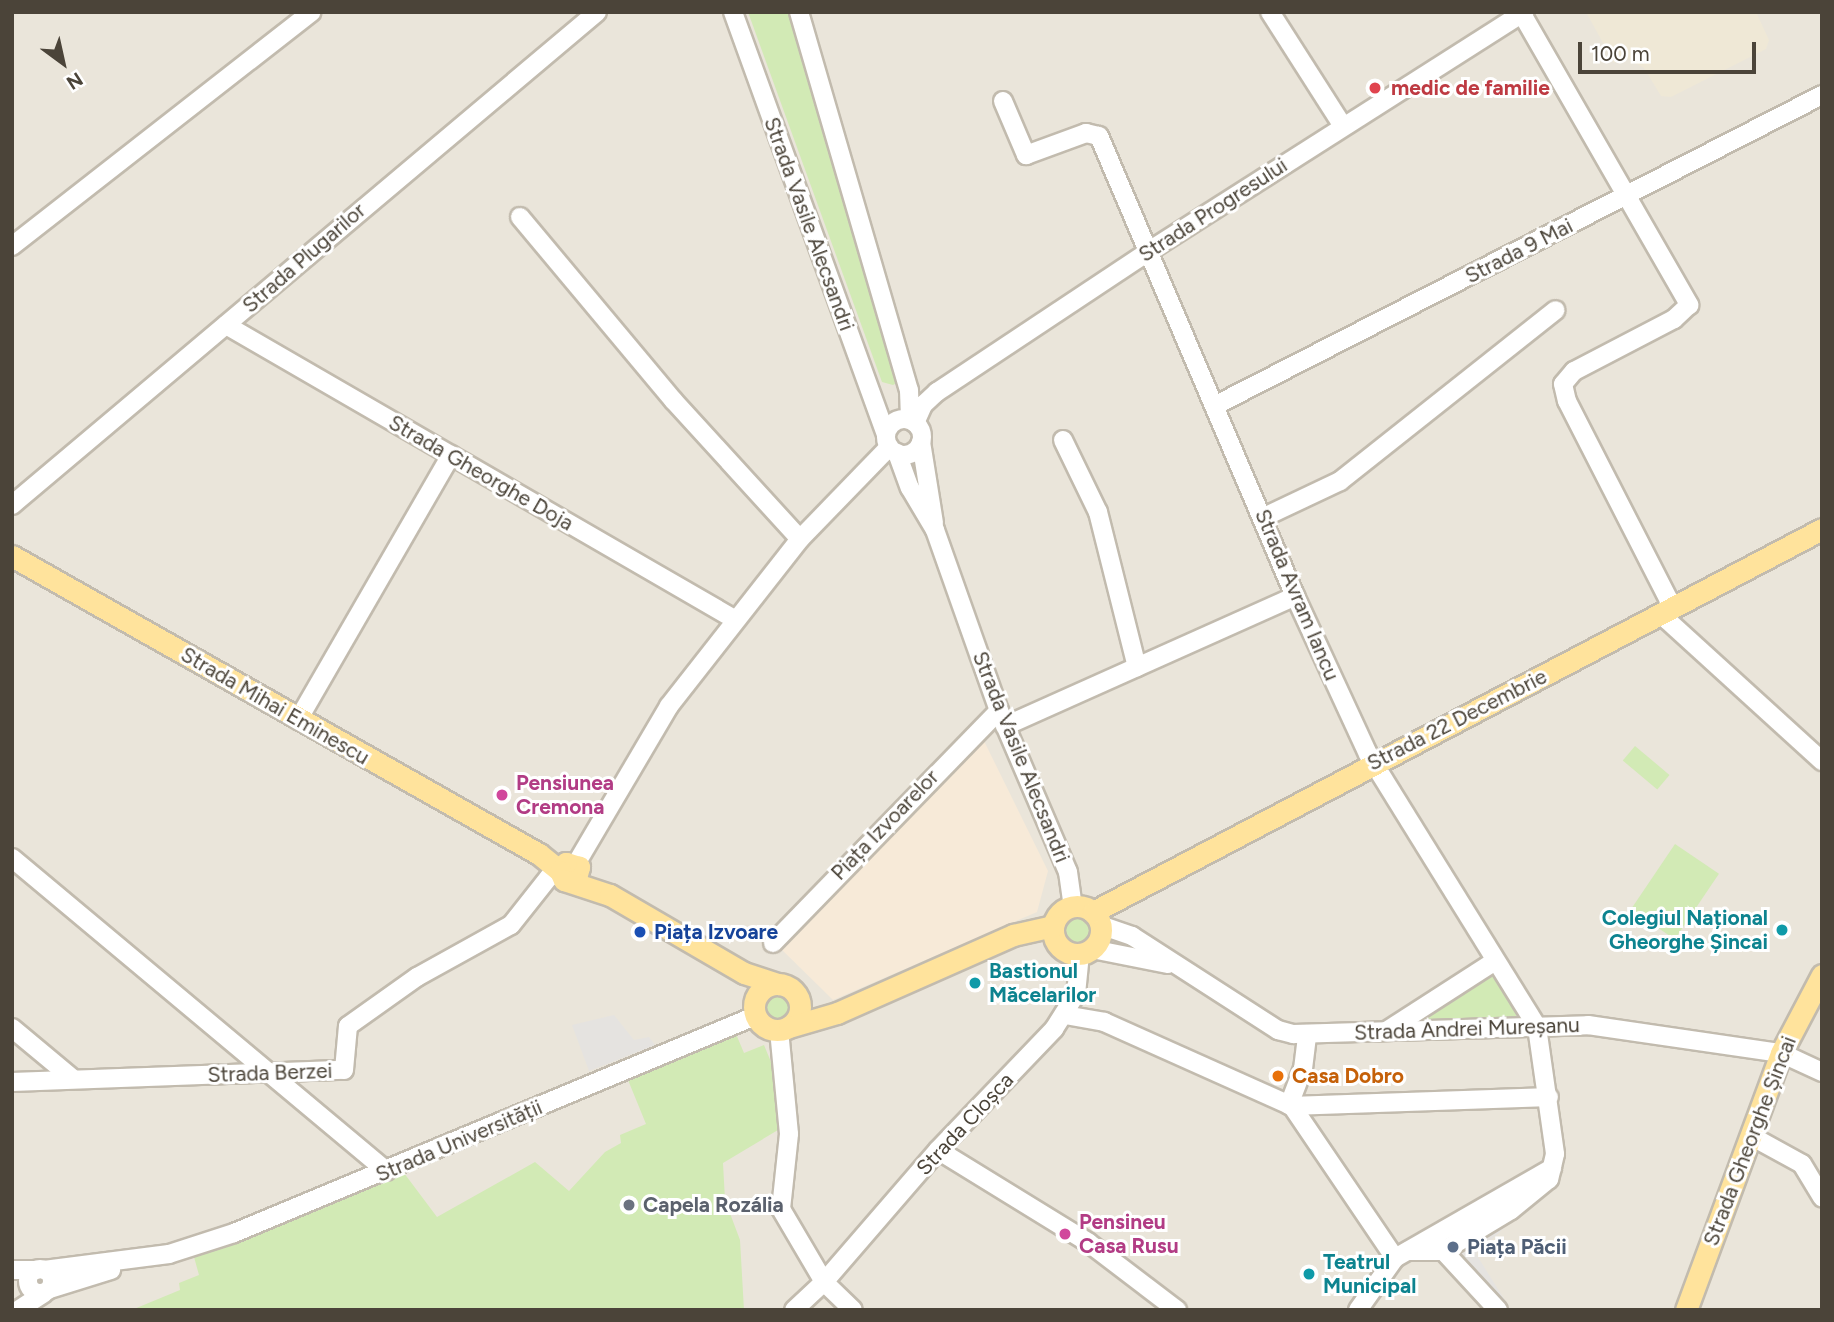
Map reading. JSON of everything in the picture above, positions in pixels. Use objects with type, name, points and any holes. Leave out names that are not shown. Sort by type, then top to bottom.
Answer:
[{"type":"main road","name":"Strada 22 Decembrie","points":[[1089,915],[1113,899],[1822,529]]},
{"type":"main road","name":"Strada Mihai Eminescu","points":[[12,556],[298,720],[570,871],[744,973],[787,989]]},
{"type":"main road","points":[[744,973],[755,1010],[763,1026],[784,1028],[837,1013],[1003,939],[1052,926],[1060,913],[1089,915],[1086,952],[1057,945],[1052,926]]},
{"type":"main road","name":"Strada Gheorghe Șincai","points":[[1686,1310],[1781,1053],[1822,975]]},
{"type":"main road","points":[[755,1010],[763,988],[787,989],[812,1007],[837,1013]]},
{"type":"main road","points":[[784,1028],[800,1010],[787,989]]},
{"type":"street","points":[[12,246],[312,12]]},
{"type":"street","name":"Strada Plugarilor","points":[[12,505],[597,12]]},
{"type":"street","name":"Strada Vasile Alecsandri","points":[[733,12],[891,445],[910,488],[935,530],[1002,718],[1089,915]]},
{"type":"street","name":"Strada Vasile Alecsandri","points":[[799,12],[909,390],[912,421],[930,480],[935,530]]},
{"type":"street","points":[[1270,12],[1343,126]]},
{"type":"street","points":[[1523,13],[1689,306],[1674,319],[1574,371],[1563,384],[1567,401],[1669,600],[1667,620],[1822,761]]},
{"type":"street","name":"Strada Progresului","points":[[912,421],[923,405],[937,392],[1149,251],[1523,13]]},
{"type":"street","name":"Strada 9 Mai","points":[[1216,405],[1822,95]]},
{"type":"street","name":"Strada Avram Iancu","points":[[1003,102],[1026,155],[1095,132],[1216,405],[1295,596],[1373,763],[1537,1027],[1549,1097],[1555,1167],[1533,1186],[1439,1243]]},
{"type":"street","points":[[520,218],[682,411],[800,539]]},
{"type":"street","points":[[1264,517],[1340,481],[1556,310]]},
{"type":"street","name":"Strada Gheorghe Doja","points":[[226,325],[736,620]]},
{"type":"street","points":[[570,871],[657,724],[736,620],[800,539],[891,445],[894,422],[912,421]]},
{"type":"street","points":[[1063,440],[1097,512],[1137,667]]},
{"type":"street","points":[[891,445],[908,454],[920,442]]},
{"type":"street","points":[[298,720],[451,455]]},
{"type":"street","points":[[1002,718],[1137,667],[1295,596]]},
{"type":"street","name":"Piața Izvoarelor","points":[[773,943],[1002,718]]},
{"type":"street","points":[[12,858],[387,1171]]},
{"type":"street","name":"Strada Berzei","points":[[12,1082],[272,1075],[344,1070],[348,1026],[426,972],[512,925],[548,877],[570,871]]},
{"type":"street","name":"Strada Andrei Mureșanu","points":[[1089,915],[1132,936],[1171,964],[1278,1030],[1307,1035],[1388,1030],[1601,1026],[1781,1053],[1822,1072]]},
{"type":"street","name":"Strada Andrei Mureșanu","points":[[1086,952],[1171,964]]},
{"type":"street","name":"Strada Cloșca","points":[[794,1310],[824,1282],[938,1150],[1065,1015],[1081,977],[1086,952]]},
{"type":"street","points":[[1388,1030],[1495,961]]},
{"type":"street","name":"Strada Universității","points":[[32,1279],[158,1256],[234,1233],[387,1171],[755,1010]]},
{"type":"street","points":[[1065,1015],[1104,1022],[1291,1105],[1549,1097]]},
{"type":"street","points":[[12,1028],[72,1079]]},
{"type":"street","points":[[784,1028],[789,1134],[781,1209],[824,1282],[853,1310]]},
{"type":"street","points":[[1291,1105],[1303,1069],[1307,1035]]},
{"type":"street","points":[[1291,1105],[1401,1254]]},
{"type":"street","points":[[1751,1136],[1802,1164],[1822,1197]]},
{"type":"street","points":[[938,1150],[1089,1243],[1177,1310]]},
{"type":"street","points":[[1358,1310],[1401,1254],[1439,1243],[1498,1310]]},
{"type":"street","points":[[12,1301],[32,1279]]},
{"type":"street","points":[[18,1310],[32,1279]]},
{"type":"shaded area","points":[[12,12],[1822,12],[1822,1310],[12,1310]]},
{"type":"shaded area","points":[[1586,12],[1756,12],[1769,40],[1766,49],[1671,97],[1661,96],[1644,68],[1625,57],[1614,63]]},
{"type":"shaded area","points":[[984,741],[1048,871],[1037,912],[833,1000],[777,945]]},
{"type":"shaded area","points":[[614,1015],[634,1040],[649,1037],[655,1045],[589,1071],[572,1025]]},
{"type":"shaded area","name":"Piața Păcii","points":[[1520,1213],[1476,1254],[1511,1310],[1484,1310],[1417,1240]]},
{"type":"green space","points":[[748,12],[795,12],[898,382],[893,385],[882,382]]},
{"type":"green space","points":[[1635,746],[1669,775],[1657,789],[1623,761]]},
{"type":"green space","points":[[1675,844],[1719,874],[1675,939],[1631,909]]},
{"type":"green space","points":[[1076,911],[1089,917],[1095,930],[1089,943],[1076,949],[1063,943],[1057,930],[1063,917]]},
{"type":"green space","points":[[1491,968],[1517,1010],[1516,1019],[1429,1020],[1426,1010]]},
{"type":"green space","points":[[777,990],[789,995],[794,1007],[789,1019],[777,1024],[765,1019],[760,1007],[765,995]]},
{"type":"green space","points":[[736,1034],[744,1053],[764,1045],[778,1079],[783,1127],[723,1163],[725,1200],[740,1240],[744,1310],[134,1309],[180,1290],[179,1283],[199,1275],[194,1257],[404,1173],[437,1217],[535,1162],[569,1191],[605,1152],[621,1143],[620,1135],[646,1124],[628,1080]]},
{"type":"place","name":"medic de familie","points":[[1375,88]]},
{"type":"place","name":"Pensiunea Cremona","points":[[502,795]]},
{"type":"place","name":"Colegiul Național Gheorghe Șincai","points":[[1782,930]]},
{"type":"place","name":"Piața Izvoare","points":[[640,932]]},
{"type":"place","name":"Bastionul Măcelarilor","points":[[975,983]]},
{"type":"place","name":"Casa Dobro","points":[[1278,1076]]},
{"type":"place","name":"Capela Rozália","points":[[629,1205]]},
{"type":"place","name":"Pensineu Casa Rusu","points":[[1065,1234]]},
{"type":"place","name":"Piața Păcii","points":[[1453,1247]]},
{"type":"place","name":"Teatrul Municipal","points":[[1309,1274]]}]
